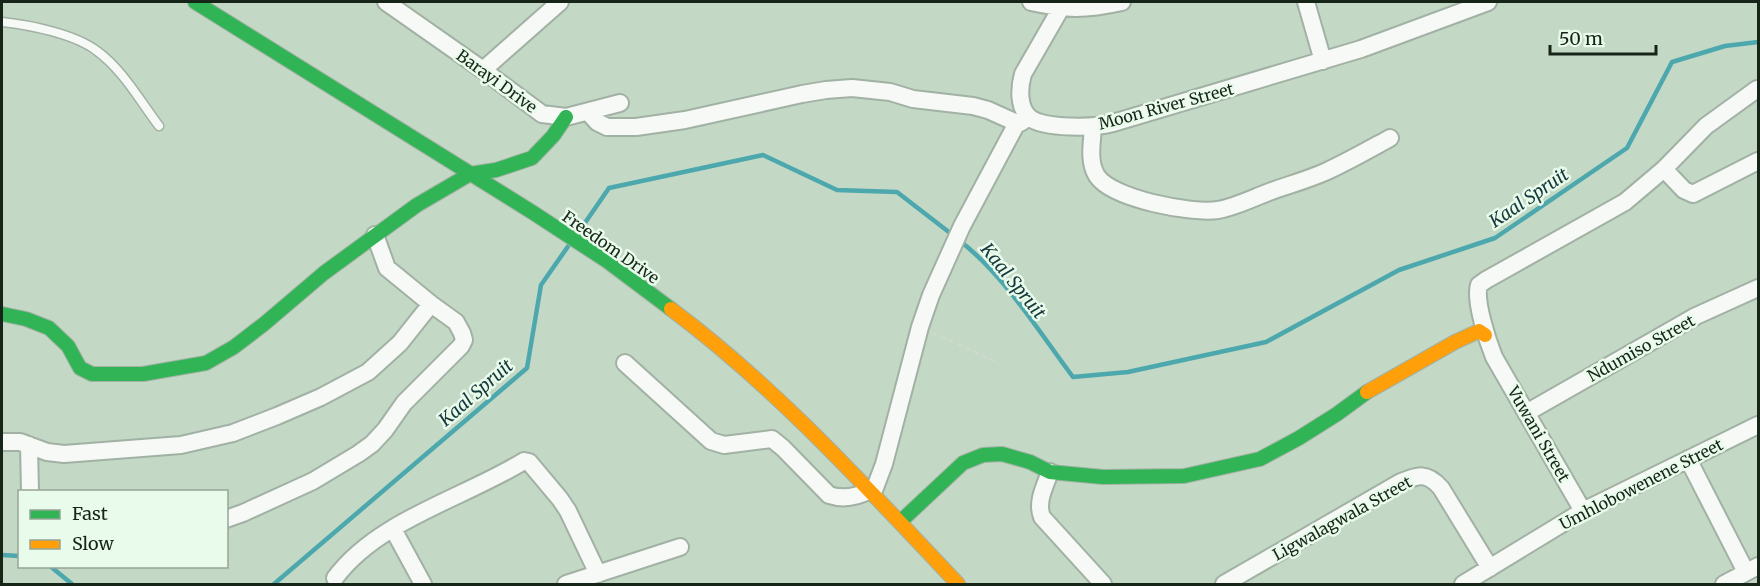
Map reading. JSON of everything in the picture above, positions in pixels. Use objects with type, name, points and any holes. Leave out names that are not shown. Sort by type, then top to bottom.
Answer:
[{"type":"street","name":"Freedom Drive","points":[[195,2],[607,261],[729,354],[872,491],[958,585]]},
{"type":"street","name":"Barayi Drive","points":[[386,2],[542,114],[566,117],[620,103]]},
{"type":"street","points":[[483,70],[560,2]]},
{"type":"street","points":[[1031,2],[1061,8],[1088,8],[1122,2]]},
{"type":"street","points":[[1306,2],[1323,61]]},
{"type":"street","name":"Moon River Street","points":[[588,111],[597,122],[607,127],[636,127],[685,120],[810,93],[852,88],[890,92],[913,99],[973,106],[1023,120],[1074,127],[1093,127],[1323,61],[1488,2]]},
{"type":"street","points":[[625,363],[711,441],[724,445],[772,439],[829,495],[855,496],[872,491],[884,464],[920,327],[931,295],[962,226],[1023,120],[1020,83],[1023,74],[1061,8]]},
{"type":"street","name":"Vuwani Street","points":[[1583,511],[1494,357],[1485,335],[1477,294],[1479,285],[1617,207],[1664,169],[1706,126],[1756,89]]},
{"type":"street","points":[[2,314],[26,319],[49,328],[68,346],[80,368],[92,374],[143,374],[199,365],[234,347],[324,273],[417,205],[470,174],[496,170],[532,158],[553,136],[566,117]]},
{"type":"street","points":[[1093,127],[1093,162],[1102,182],[1145,202],[1209,210],[1226,208],[1307,179],[1390,138]]},
{"type":"street","points":[[1664,169],[1684,190],[1693,194],[1758,160]]},
{"type":"street","points":[[228,518],[313,481],[358,454],[378,438],[422,384],[461,346],[464,340],[456,322],[387,268],[375,235]]},
{"type":"street","name":"Ndumiso Street","points":[[1526,413],[1696,316],[1758,288]]},
{"type":"street","points":[[2,442],[20,442],[55,454],[82,453],[181,445],[233,433],[321,397],[368,372],[400,343],[431,304]]},
{"type":"street","points":[[900,522],[952,472],[982,455],[1002,454],[1030,462],[1050,472],[1103,477],[1173,477],[1198,474],[1260,459],[1309,432],[1359,396],[1436,352],[1474,333],[1479,332],[1485,335]]},
{"type":"street","name":"Umhlobowenene Street","points":[[1463,585],[1583,511],[1758,425]]},
{"type":"street","points":[[29,445],[30,490]]},
{"type":"street","points":[[1688,459],[1752,569],[1724,585]]},
{"type":"street","points":[[335,578],[346,562],[357,552],[393,529],[526,461],[560,499],[598,574]]},
{"type":"street","points":[[1050,472],[1040,500],[1040,513],[1103,585]]},
{"type":"street","name":"Ligwalagwala Street","points":[[1224,585],[1401,482],[1420,476],[1431,478],[1441,488],[1490,568]]},
{"type":"street","points":[[393,529],[423,585]]},
{"type":"street","points":[[566,585],[680,547]]},
{"type":"lane","points":[[2,22],[73,37],[98,51],[119,72],[159,126]]},
{"type":"path","points":[[920,327],[999,363]]},
{"type":"waterway","name":"Kaal Spruit","points":[[960,241],[1007,288],[1073,377],[1128,372],[1266,342],[1399,270],[1495,238],[1627,148],[1672,62],[1725,46],[1758,42]]},
{"type":"waterway","name":"Kaal Spruit","points":[[578,233],[609,188],[763,155],[837,190],[897,192],[954,236]]},
{"type":"waterway","name":"Kaal Spruit","points":[[274,584],[527,368],[541,285],[569,245]]},
{"type":"waterway","name":"Kaal Spruit","points":[[2,555],[18,556]]},
{"type":"waterway","name":"Kaal Spruit","points":[[52,568],[72,584]]},
{"type":"traffic: fast","points":[[195,2],[532,212],[607,261],[671,309]]},
{"type":"traffic: fast","points":[[2,314],[26,319],[49,328],[68,346],[80,368],[92,374],[143,374],[206,363],[234,347],[324,273],[417,205],[470,174],[496,170],[532,158],[553,136],[566,117]]},
{"type":"traffic: fast","points":[[900,522],[963,463],[983,455],[1002,454],[1030,462],[1050,472],[1103,477],[1184,476],[1260,459],[1299,438],[1367,392]]},
{"type":"traffic: slow","points":[[671,309],[748,372],[785,406],[958,584]]},
{"type":"traffic: slow","points":[[1367,392],[1455,342],[1479,331],[1485,335]]}]
